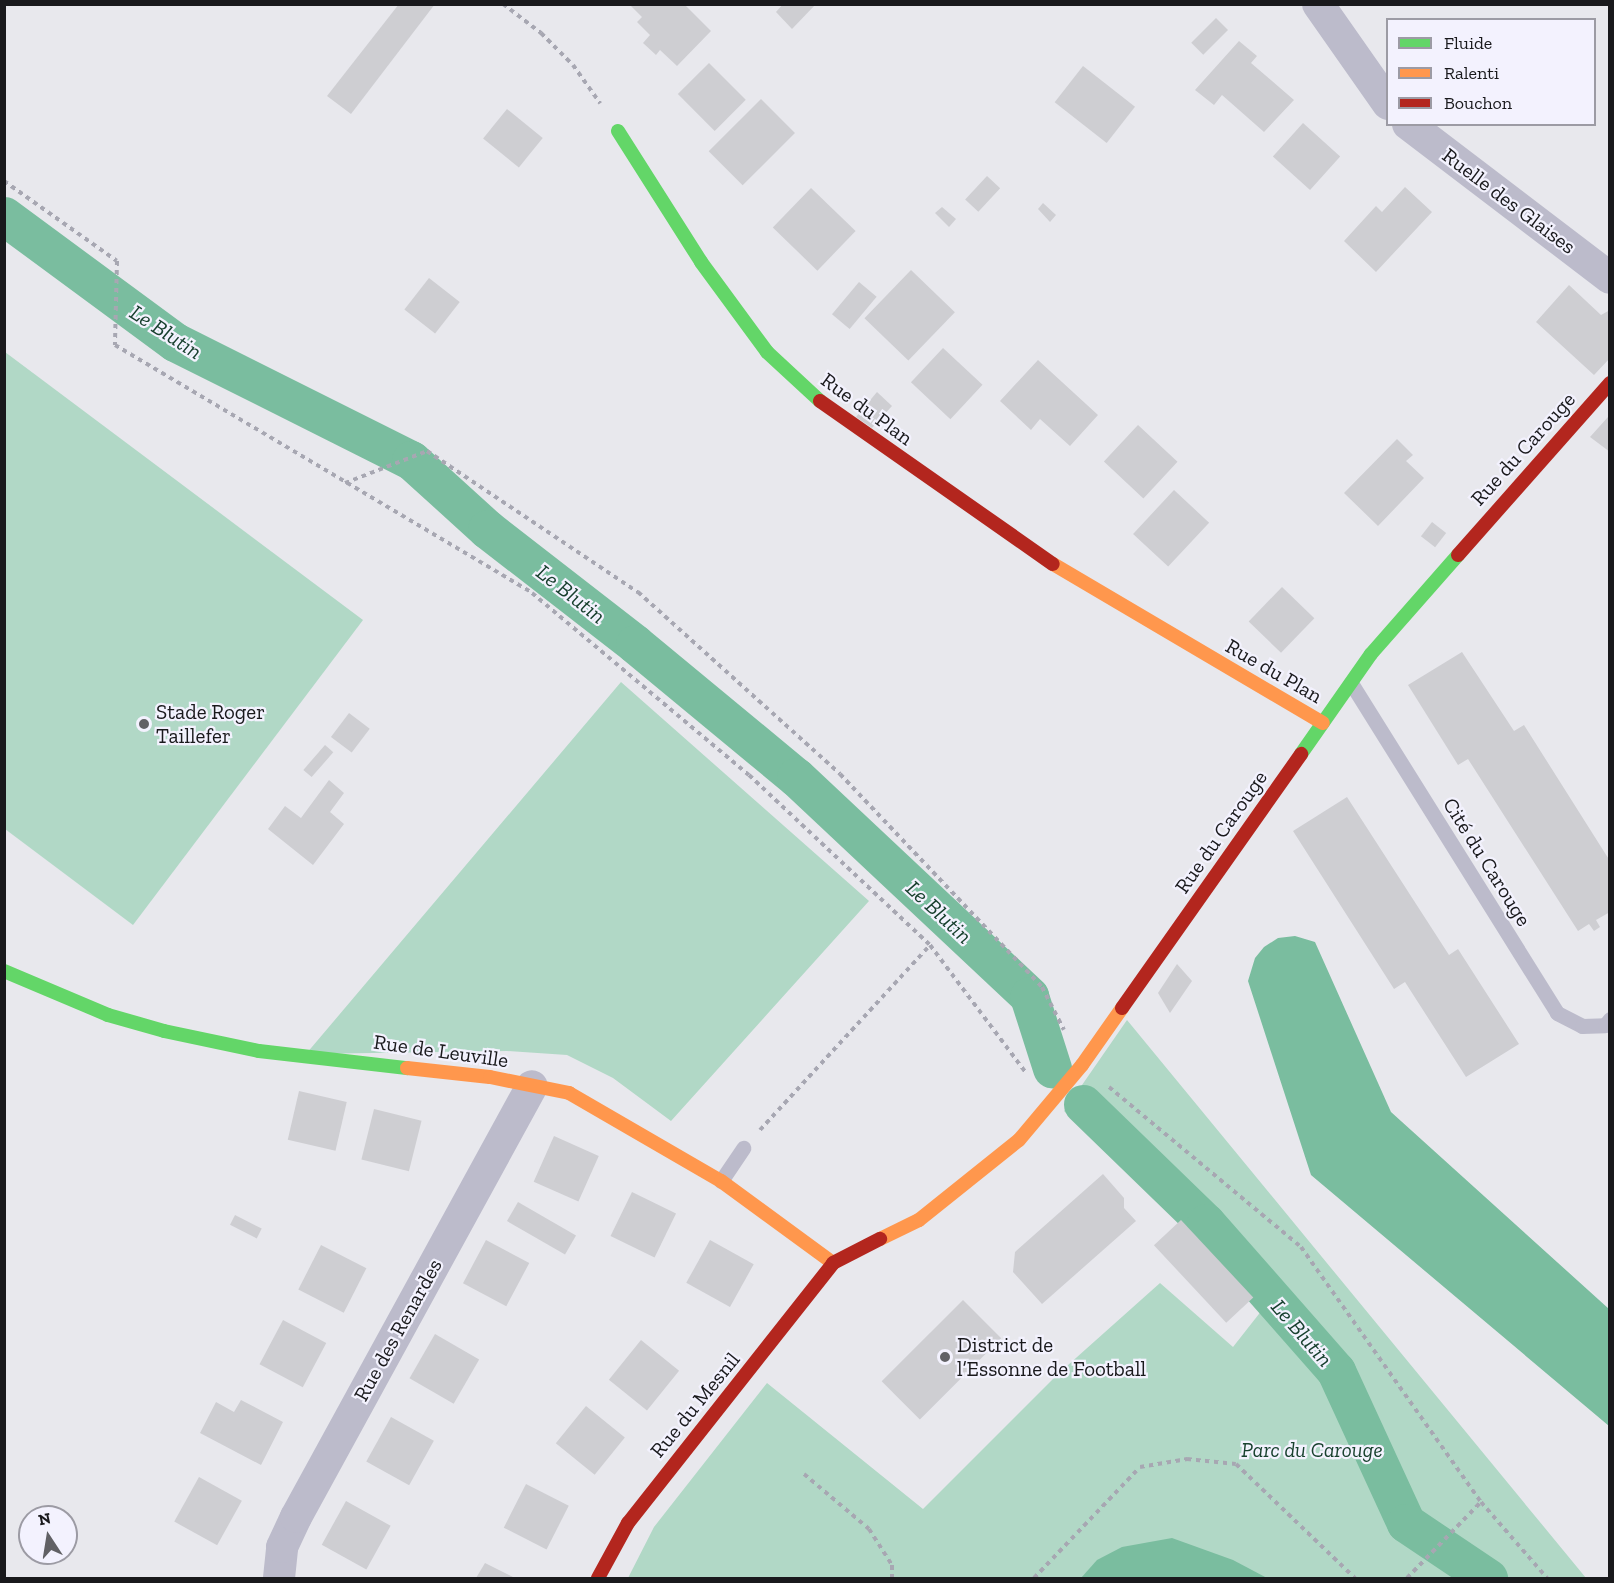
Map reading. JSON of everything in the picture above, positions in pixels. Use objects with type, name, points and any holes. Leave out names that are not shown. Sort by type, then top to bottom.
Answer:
[{"type":"street","points":[[1318,4],[1386,101]]},
{"type":"street","name":"Ruelle des Glaises","points":[[1411,126],[1610,278]]},
{"type":"street","name":"Rue du Plan","points":[[618,131],[701,262],[767,352],[814,398],[1041,557],[1323,723]]},
{"type":"street","name":"Rue du Carouge","points":[[833,1263],[919,1220],[1019,1140],[1082,1065],[1323,723],[1419,597],[1610,383]]},
{"type":"street","name":"Rue de Leuville","points":[[4,971],[108,1015],[164,1031],[259,1051],[490,1077],[568,1093],[592,1104],[722,1181],[833,1263]]},
{"type":"street","name":"Rue des Renardes","points":[[279,1578],[282,1547],[296,1517],[532,1086]]},
{"type":"street","name":"Rue du Mesnil","points":[[598,1578],[628,1522],[833,1263]]},
{"type":"lane","name":"Cité du Carouge","points":[[1352,683],[1557,1013],[1582,1026],[1605,1025],[1610,1019]]},
{"type":"lane","points":[[722,1181],[743,1148]]},
{"type":"path","points":[[503,4],[541,33],[573,65],[618,131]]},
{"type":"path","points":[[4,181],[117,261],[115,345],[532,593],[749,775],[930,945],[1006,1049],[1051,1102]]},
{"type":"path","points":[[345,483],[426,451],[638,592],[840,774],[1042,987],[1082,1065],[1301,1247],[1481,1502],[1547,1578]]},
{"type":"path","points":[[743,1148],[930,945]]},
{"type":"path","points":[[1034,1578],[1140,1467],[1187,1459],[1236,1464],[1355,1578]]},
{"type":"path","points":[[804,1474],[869,1529],[892,1564],[892,1578]]},
{"type":"path","points":[[1407,1578],[1481,1502]]},
{"type":"green space","name":"Stade Roger Taillefer","points":[[5,352],[363,620],[133,925],[5,829]]},
{"type":"green space","points":[[621,682],[869,901],[671,1121],[613,1078],[567,1055],[507,1051],[306,1054]]},
{"type":"green space","name":"Parc du Carouge","points":[[1127,1020],[1586,1578],[628,1578],[654,1527],[767,1383],[923,1509],[1058,1374],[1160,1283],[1233,1347],[1266,1305],[1064,1111]]},
{"type":"shaded area","points":[[1295,936],[1315,942],[1391,1112],[1609,1309],[1609,1426],[1311,1175],[1248,981],[1255,958],[1264,947],[1278,938]]},
{"type":"shaded area","points":[[1172,1538],[1233,1560],[1267,1578],[1081,1578],[1097,1560],[1122,1547]]},
{"type":"building","points":[[399,4],[435,4],[351,114],[327,96]]},
{"type":"building","points":[[629,4],[684,4],[711,31],[677,66],[660,50],[656,55],[643,43],[650,35],[637,22],[642,17]]},
{"type":"building","points":[[783,4],[816,4],[792,29],[776,12]]},
{"type":"building","points":[[1216,18],[1228,30],[1203,55],[1191,43]]},
{"type":"building","points":[[1239,41],[1257,56],[1251,63],[1294,100],[1264,132],[1222,95],[1214,105],[1195,90]]},
{"type":"building","points":[[709,63],[746,100],[715,131],[678,94]]},
{"type":"building","points":[[1083,66],[1135,107],[1107,143],[1055,102]]},
{"type":"building","points":[[761,99],[795,133],[743,185],[709,151]]},
{"type":"building","points":[[507,109],[543,138],[519,167],[483,139]]},
{"type":"building","points":[[1303,123],[1340,156],[1310,190],[1273,156]]},
{"type":"building","points":[[987,176],[1000,188],[978,212],[965,199]]},
{"type":"building","points":[[1405,187],[1432,212],[1376,272],[1344,241],[1376,206],[1382,212]]},
{"type":"building","points":[[811,188],[856,231],[817,271],[773,228]]},
{"type":"building","points":[[1043,203],[1056,215],[1050,222],[1038,209]]},
{"type":"building","points":[[942,207],[956,219],[949,227],[935,213]]},
{"type":"building","points":[[911,270],[955,312],[908,361],[864,318]]},
{"type":"building","points":[[429,278],[460,302],[435,334],[404,310]]},
{"type":"building","points":[[859,282],[877,297],[850,329],[832,314]]},
{"type":"building","points":[[1569,285],[1601,315],[1610,310],[1610,358],[1594,375],[1536,322]]},
{"type":"building","points":[[943,348],[982,385],[950,419],[911,382]]},
{"type":"building","points":[[1038,360],[1098,415],[1070,446],[1040,419],[1031,430],[1000,401]]},
{"type":"building","points":[[877,392],[892,406],[872,428],[856,417]]},
{"type":"building","points":[[1608,417],[1610,418],[1610,452],[1590,437]]},
{"type":"building","points":[[1138,425],[1177,462],[1143,498],[1104,462]]},
{"type":"building","points":[[1397,439],[1413,455],[1406,461],[1424,478],[1378,526],[1344,493]]},
{"type":"building","points":[[1174,490],[1209,523],[1168,567],[1133,534]]},
{"type":"building","points":[[1432,522],[1446,533],[1435,547],[1421,536]]},
{"type":"building","points":[[1282,587],[1314,618],[1281,653],[1249,622]]},
{"type":"building","points":[[1462,652],[1514,731],[1524,725],[1610,861],[1610,912],[1596,920],[1600,927],[1594,931],[1589,924],[1578,931],[1468,759],[1458,765],[1408,685]]},
{"type":"building","points":[[349,713],[370,729],[352,753],[331,737]]},
{"type":"building","points":[[325,745],[333,752],[312,777],[303,770]]},
{"type":"building","points":[[329,780],[344,793],[330,812],[344,824],[313,865],[268,829],[285,806],[301,818]]},
{"type":"building","points":[[1347,797],[1449,955],[1458,949],[1519,1044],[1466,1077],[1405,982],[1394,989],[1293,831]]},
{"type":"building","points":[[1177,964],[1192,981],[1170,1013],[1158,993]]},
{"type":"building","points":[[299,1091],[347,1102],[335,1151],[288,1140]]},
{"type":"building","points":[[374,1109],[422,1121],[409,1171],[361,1159]]},
{"type":"building","points":[[554,1136],[599,1156],[578,1202],[534,1182]]},
{"type":"building","points":[[1103,1174],[1124,1198],[1124,1208],[1136,1221],[1042,1304],[1013,1272],[1015,1252]]},
{"type":"building","points":[[632,1192],[676,1213],[655,1258],[611,1236]]},
{"type":"building","points":[[518,1202],[576,1236],[565,1255],[507,1221]]},
{"type":"building","points":[[235,1215],[262,1229],[257,1238],[230,1225]]},
{"type":"building","points":[[1181,1220],[1253,1298],[1226,1323],[1154,1245]]},
{"type":"building","points":[[486,1240],[529,1263],[506,1306],[463,1283]]},
{"type":"building","points":[[710,1240],[754,1264],[730,1307],[686,1283]]},
{"type":"building","points":[[321,1245],[366,1268],[344,1313],[298,1290]]},
{"type":"building","points":[[963,1300],[1001,1338],[920,1420],[882,1381]]},
{"type":"building","points":[[283,1320],[326,1343],[303,1387],[260,1364]]},
{"type":"building","points":[[435,1334],[479,1360],[454,1404],[410,1378]]},
{"type":"building","points":[[641,1340],[679,1371],[647,1410],[609,1380]]},
{"type":"building","points":[[241,1400],[283,1422],[261,1465],[200,1433],[216,1402],[234,1412]]},
{"type":"building","points":[[586,1406],[625,1437],[595,1475],[556,1443]]},
{"type":"building","points":[[391,1417],[434,1441],[409,1485],[366,1462]]},
{"type":"building","points":[[199,1477],[242,1501],[217,1545],[174,1522]]},
{"type":"building","points":[[526,1484],[569,1506],[547,1549],[504,1528]]},
{"type":"building","points":[[346,1501],[391,1526],[366,1569],[322,1545]]},
{"type":"building","points":[[485,1563],[515,1578],[476,1578]]},
{"type":"waterway","name":"Le Blutin","points":[[4,216],[175,342],[411,460],[487,529],[635,644],[796,777],[1029,996],[1052,1068]]},
{"type":"waterway","name":"Le Blutin","points":[[1083,1104],[1206,1223],[1336,1371],[1406,1523],[1488,1578]]},
{"type":"traffic: fast","points":[[618,131],[701,262],[767,352],[820,401]]},
{"type":"traffic: fast","points":[[1301,754],[1371,654],[1458,555]]},
{"type":"traffic: fast","points":[[4,971],[108,1015],[164,1031],[259,1051],[407,1068]]},
{"type":"traffic: slow","points":[[1053,564],[1323,723]]},
{"type":"traffic: slow","points":[[880,1239],[919,1220],[1019,1140],[1082,1065],[1122,1008]]},
{"type":"traffic: slow","points":[[407,1068],[490,1077],[569,1093],[721,1181],[833,1263]]},
{"type":"traffic: jam","points":[[1458,555],[1610,383]]},
{"type":"traffic: jam","points":[[820,401],[1053,564]]},
{"type":"traffic: jam","points":[[1122,1008],[1301,754]]},
{"type":"traffic: jam","points":[[598,1578],[628,1523],[833,1263],[880,1239]]},
{"type":"place","name":"Stade Roger Taillefer","points":[[144,724]]},
{"type":"place","name":"District de l’Essonne de Football","points":[[945,1357]]}]
